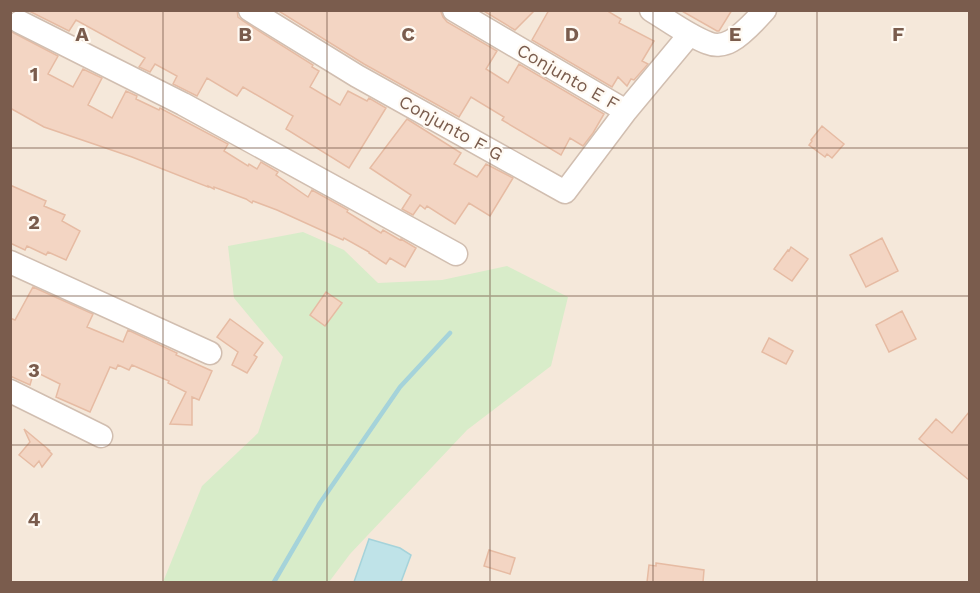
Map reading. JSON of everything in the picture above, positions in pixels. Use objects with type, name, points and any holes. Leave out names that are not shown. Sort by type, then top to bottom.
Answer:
[{"type":"street","name":"Conjunto F G","points":[[250,10],[357,76],[565,192],[626,111]]},
{"type":"street","name":"Conjunto E F","points":[[454,10],[626,111],[699,39]]},
{"type":"street","points":[[651,10],[699,39],[723,44],[732,41],[757,20],[765,10]]},
{"type":"street","points":[[19,23],[183,104],[456,254]]},
{"type":"street","points":[[10,262],[210,353]]},
{"type":"street","points":[[10,391],[101,436]]},
{"type":"shaded area","points":[[11,11],[969,11],[969,582],[11,582]]},
{"type":"green space","points":[[303,232],[344,250],[378,283],[442,280],[507,266],[568,297],[551,366],[467,430],[350,554],[329,582],[163,582],[202,486],[258,433],[283,357],[234,298],[228,246]]},
{"type":"water","points":[[369,539],[400,548],[411,555],[401,582],[354,582]]},
{"type":"building","points":[[27,10],[237,10],[238,17],[243,21],[319,71],[310,87],[340,105],[348,91],[367,101],[369,98],[386,108],[349,168],[286,129],[293,116],[243,87],[237,96],[207,78],[197,96],[173,84],[177,76],[155,64],[150,72],[139,67],[145,58],[76,20],[69,31]]},
{"type":"building","points":[[277,10],[439,10],[447,22],[497,51],[486,69],[508,83],[519,64],[604,114],[583,146],[570,138],[561,155],[502,120],[504,117],[471,97],[459,117],[364,64]]},
{"type":"building","points":[[482,10],[535,10],[515,30]]},
{"type":"building","points":[[549,10],[606,10],[621,19],[619,23],[654,41],[642,61],[648,64],[634,80],[631,79],[627,86],[618,77],[612,87],[532,40]]},
{"type":"building","points":[[680,10],[732,10],[717,31]]},
{"type":"building","points":[[10,31],[58,56],[48,74],[73,87],[83,69],[102,78],[88,105],[112,118],[126,91],[137,96],[136,99],[159,110],[160,108],[228,144],[224,151],[248,166],[249,164],[257,169],[261,162],[278,172],[276,175],[308,197],[312,190],[348,210],[347,212],[381,233],[383,230],[416,248],[405,267],[390,258],[386,264],[344,238],[343,240],[277,210],[44,127],[10,108]]},
{"type":"building","points":[[407,119],[461,153],[454,164],[477,177],[486,164],[513,178],[490,216],[469,203],[455,224],[427,206],[425,209],[420,205],[413,215],[402,209],[411,195],[370,168]]},
{"type":"building","points":[[822,126],[844,144],[832,158],[827,154],[825,157],[809,145]]},
{"type":"building","points":[[10,185],[46,201],[44,206],[65,215],[62,221],[80,231],[66,260],[48,252],[46,255],[27,246],[25,250],[10,243]]},
{"type":"building","points":[[882,238],[898,271],[866,287],[850,255]]},
{"type":"building","points":[[791,247],[808,259],[792,281],[774,269]]},
{"type":"building","points":[[33,287],[93,314],[87,327],[123,342],[128,330],[212,371],[199,400],[192,397],[192,425],[170,424],[186,392],[168,383],[169,381],[132,365],[129,370],[118,365],[116,369],[110,367],[90,412],[56,397],[60,384],[34,371],[30,385],[10,376],[10,318],[15,320]]},
{"type":"building","points":[[326,292],[342,303],[325,326],[310,315]]},
{"type":"building","points":[[902,311],[916,339],[889,352],[876,325]]},
{"type":"building","points":[[230,319],[263,343],[254,355],[257,357],[247,373],[232,365],[238,352],[217,337]]},
{"type":"building","points":[[769,338],[793,351],[786,364],[762,352]]},
{"type":"building","points":[[969,412],[969,480],[919,439],[936,419],[952,433]]},
{"type":"building","points":[[24,429],[52,454],[42,467],[39,461],[34,467],[19,455],[30,442]]},
{"type":"building","points":[[489,550],[515,558],[510,574],[484,566]]},
{"type":"building","points":[[656,563],[704,570],[703,582],[647,582],[649,565],[656,566]]},
{"type":"waterway","points":[[274,582],[320,503],[400,387],[450,333]]}]
